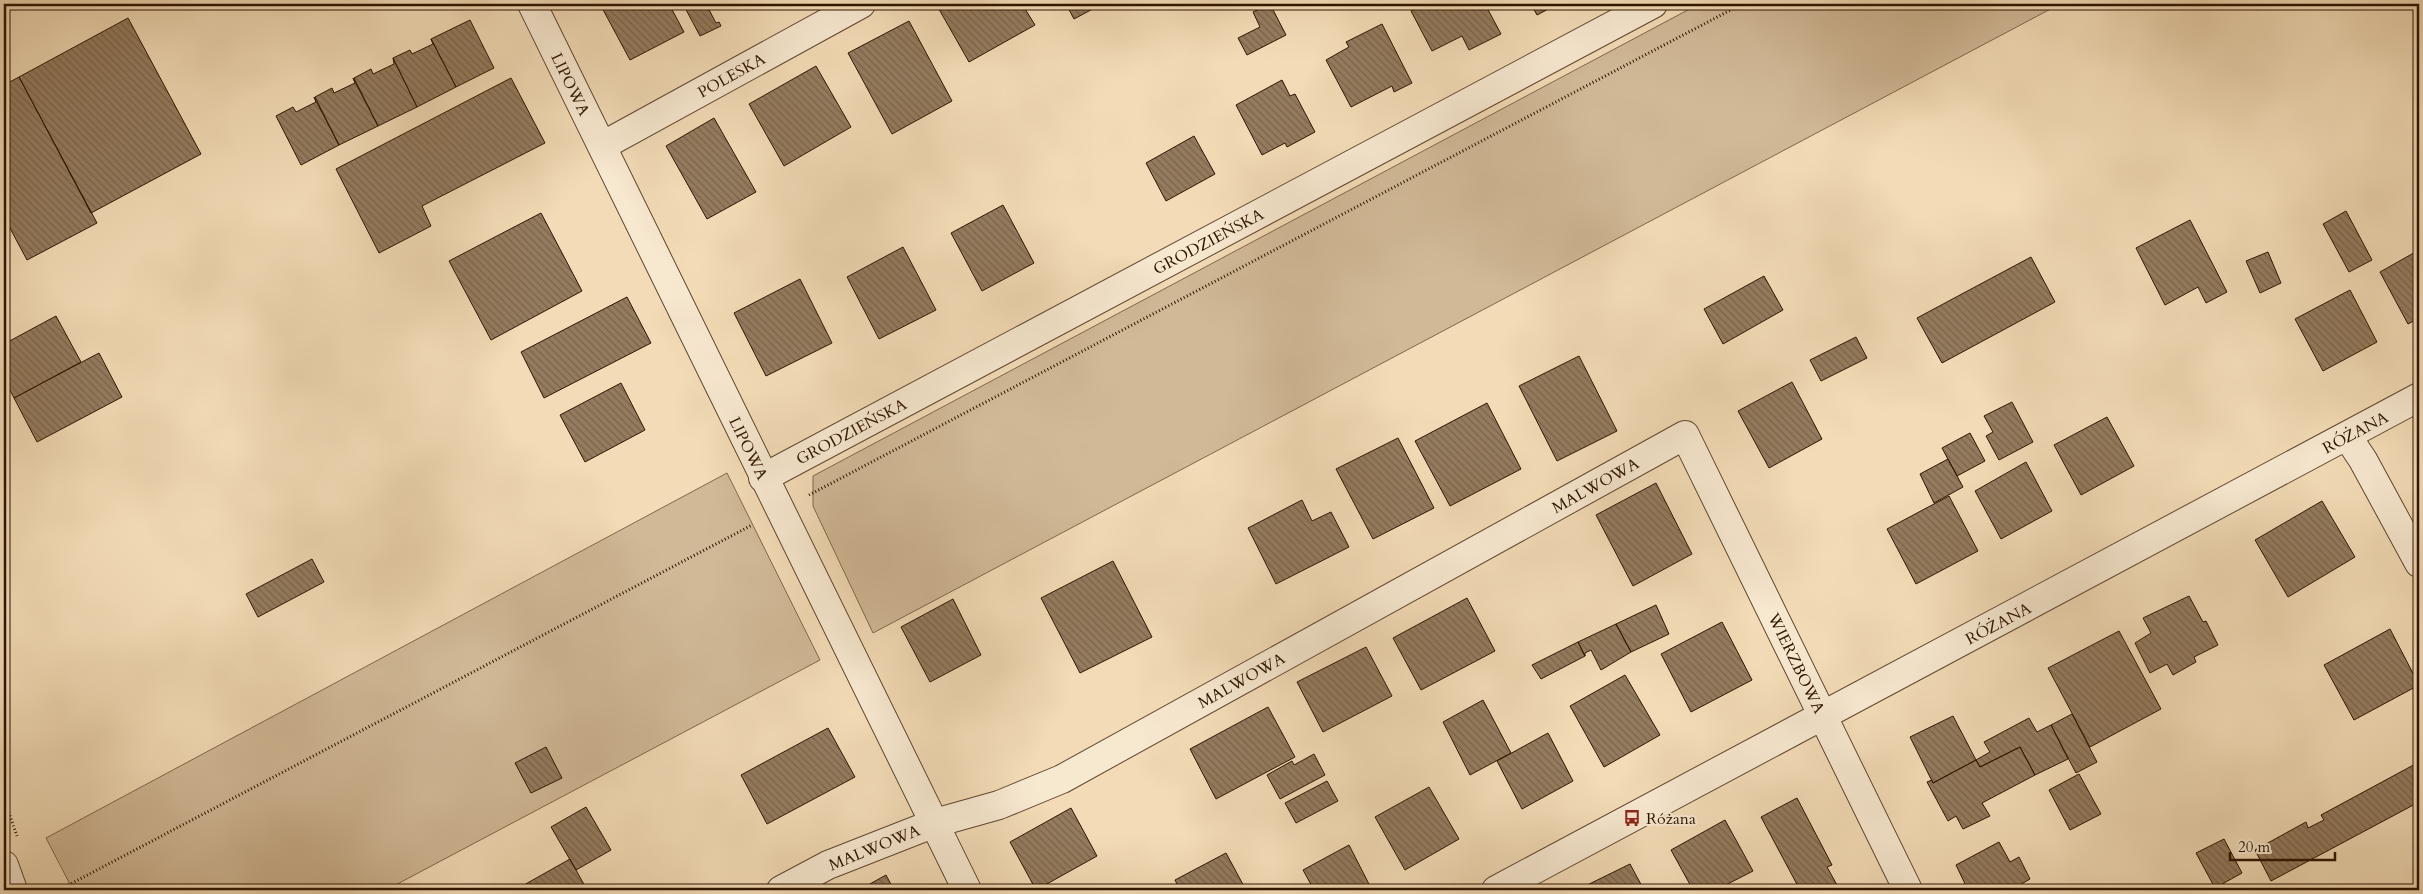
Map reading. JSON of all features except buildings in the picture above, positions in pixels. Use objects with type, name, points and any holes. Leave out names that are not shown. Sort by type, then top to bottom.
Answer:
[{"type":"street","name":"LIPOWA","points":[[532,4],[763,478],[967,890]]},
{"type":"street","name":"POLESKA","points":[[602,146],[861,4]]},
{"type":"street","name":"GRODZIEŃSKA","points":[[763,478],[1653,4]]},
{"type":"street","name":"RÓŻANA","points":[[1496,890],[2419,397]]},
{"type":"street","name":"WIERZBOWA","points":[[1685,435],[1908,890]]},
{"type":"street","name":"MALWOWA","points":[[781,890],[828,865],[935,822],[999,805],[1062,779],[1685,435]]},
{"type":"street","points":[[2347,436],[2363,460],[2419,563]]},
{"type":"street","points":[[4,865],[13,890]]},
{"type":"path","points":[[813,493],[1742,4]]},
{"type":"path","points":[[58,890],[752,525]]},
{"type":"shaded area","points":[[1699,4],[2060,4],[873,633],[813,506],[813,476]]},
{"type":"shaded area","points":[[727,473],[820,660],[386,890],[73,890],[46,838]]},
{"type":"place","name":"Różana","points":[[1632,818]]}]
